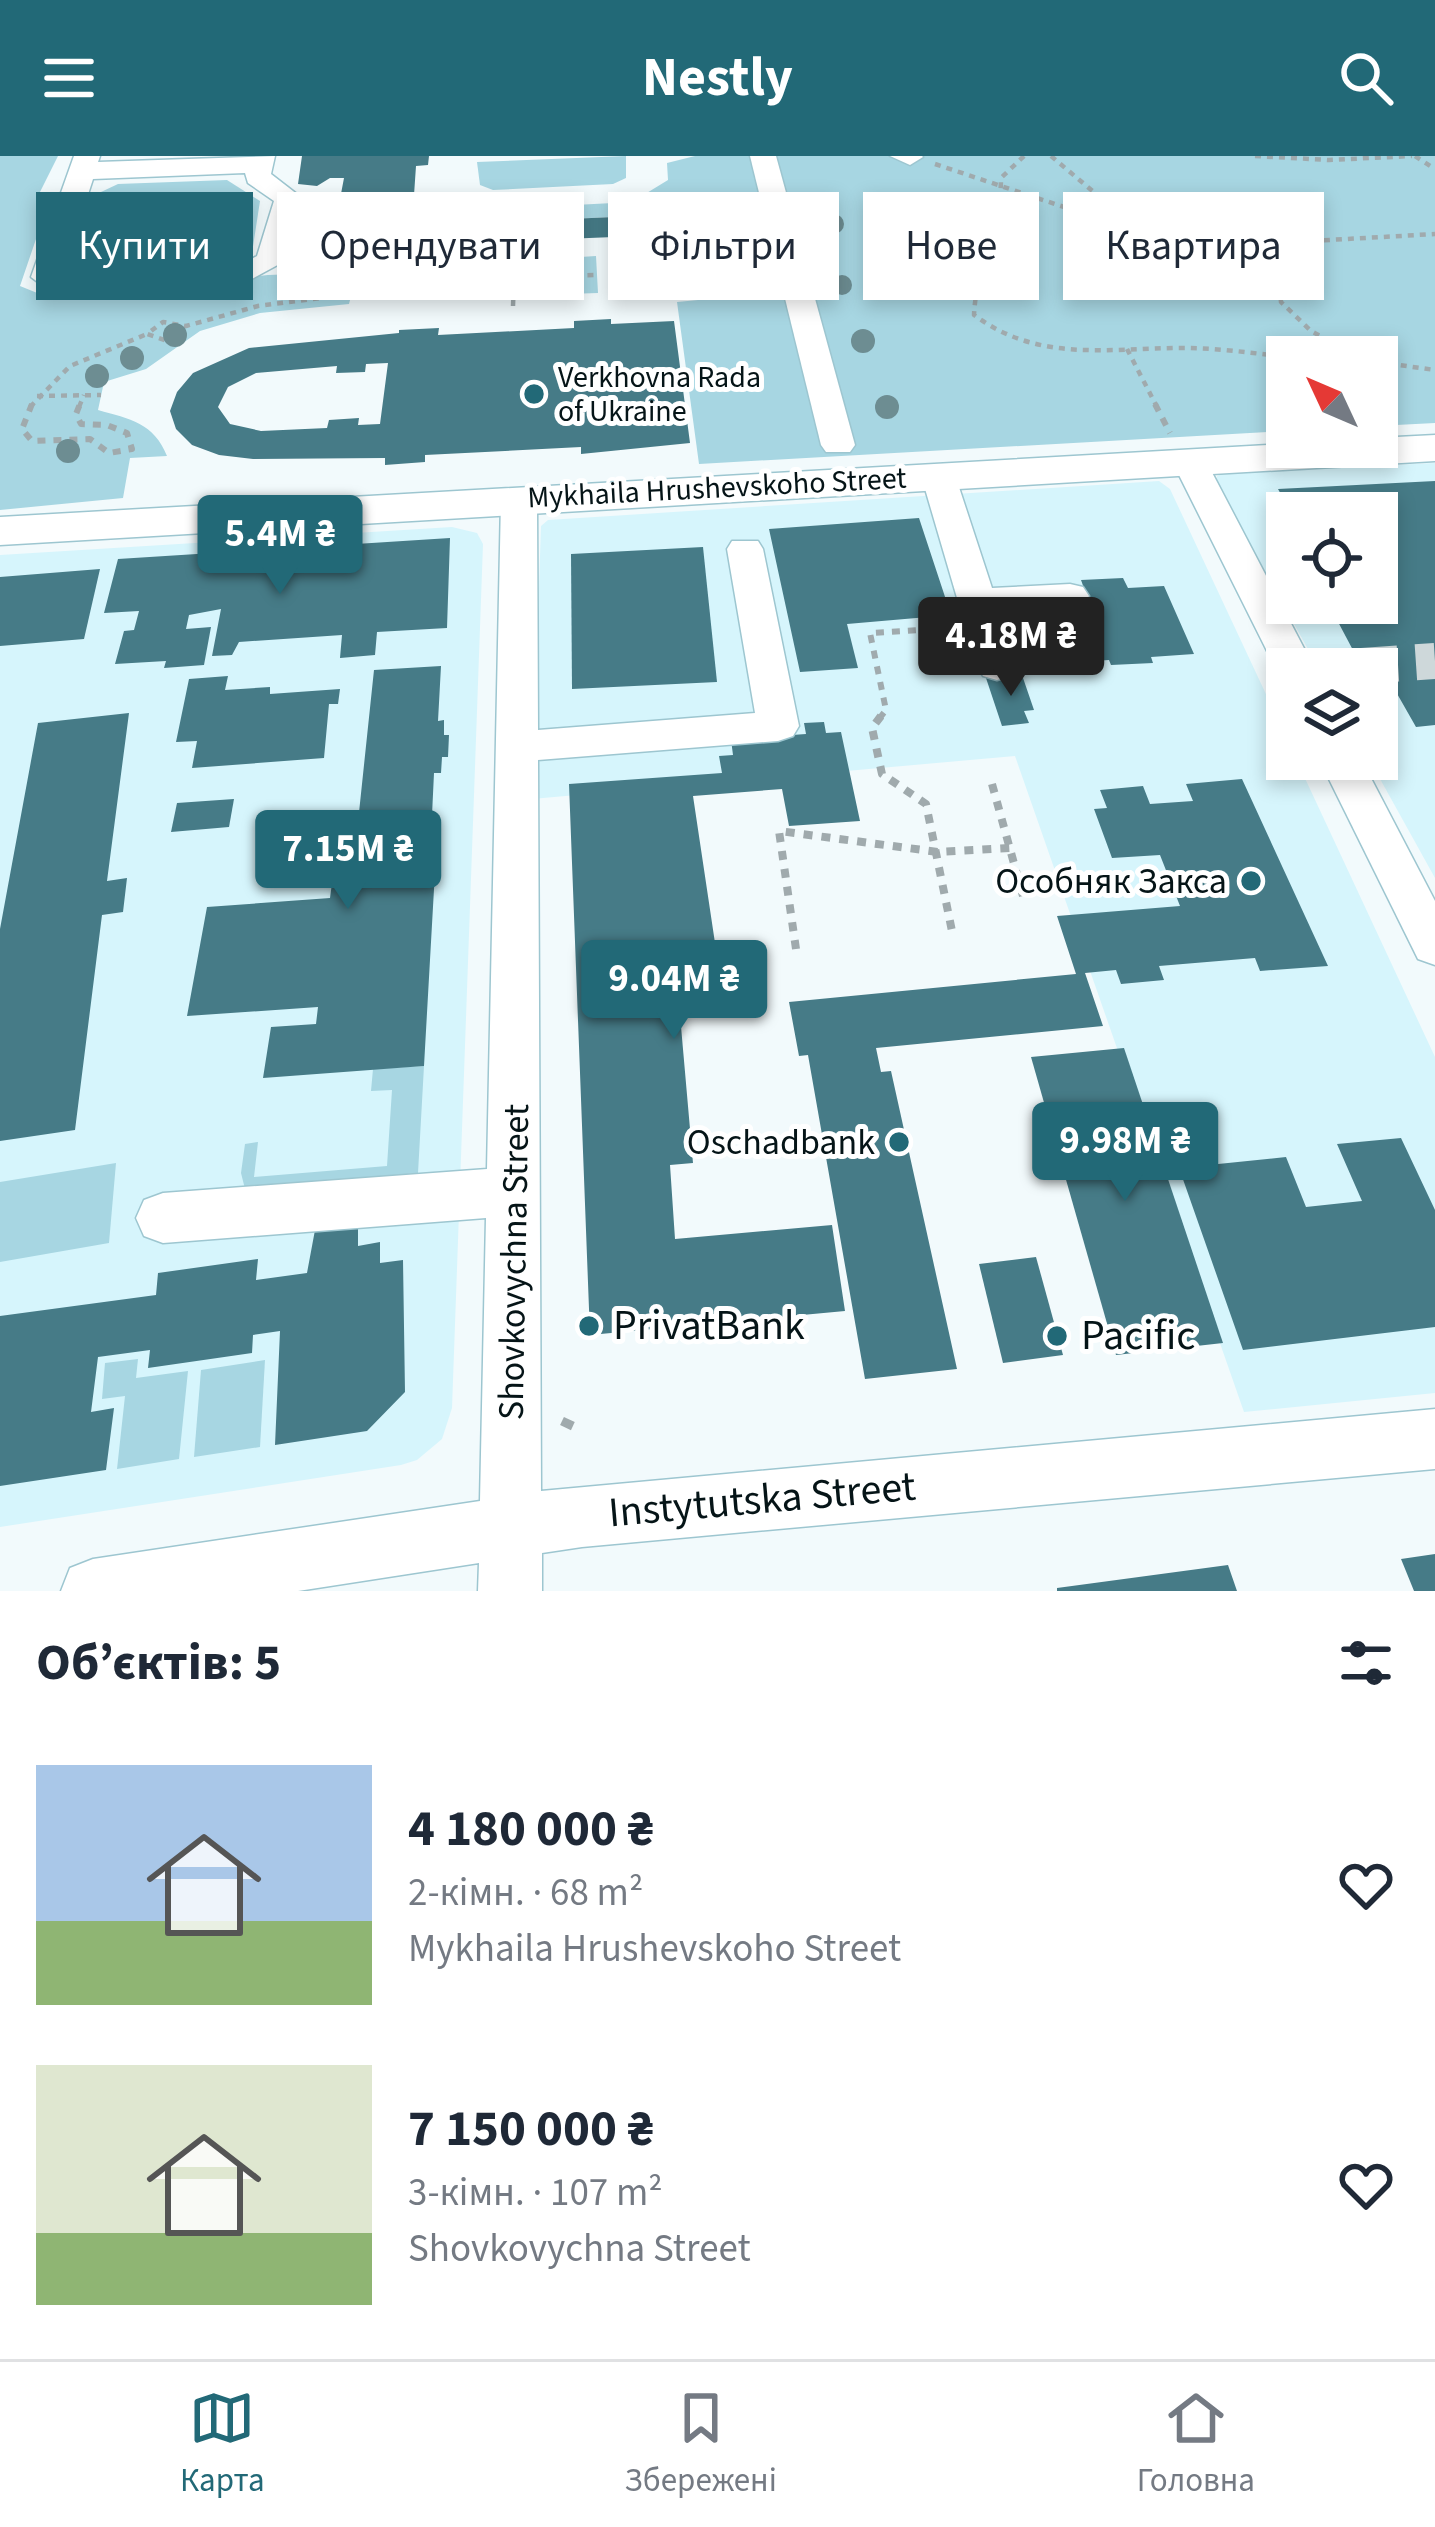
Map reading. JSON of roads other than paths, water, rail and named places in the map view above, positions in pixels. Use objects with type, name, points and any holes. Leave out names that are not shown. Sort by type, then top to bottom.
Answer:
[{"type":"main road","name":"Mykhaila Hrushevskoho Street","points":[[0,531],[938,475],[1180,448],[1435,448]]},
{"type":"street","points":[[763,156],[838,445]]},
{"type":"street","points":[[261,160],[257,177],[288,198],[270,261],[248,272],[57,283],[46,277],[84,163],[261,160]]},
{"type":"street","points":[[1180,448],[1284,648]]},
{"type":"street","points":[[938,475],[997,666]]},
{"type":"street","name":"Shovkovychna Street","points":[[510,1591],[519,500]]},
{"type":"street","points":[[519,746],[778,726],[745,549]]},
{"type":"street","points":[[977,601],[1070,596]]},
{"type":"street","points":[[1351,780],[1435,946]]},
{"type":"street","points":[[163,1218],[514,1191]]},
{"type":"street","name":"Instytutska Street","points":[[92,1591],[510,1525],[1435,1439]]},
{"type":"tunnel","points":[[1398,664],[1435,661]]},
{"type":"place","name":"Verkhovna Rada of Ukraine","points":[[534,394]]},
{"type":"place","name":"Особняк Закса","points":[[1251,881]]},
{"type":"place","name":"Oschadbank","points":[[899,1142]]},
{"type":"place","name":"PrivatBank","points":[[589,1326]]},
{"type":"place","name":"Pacific","points":[[1057,1336]]}]
